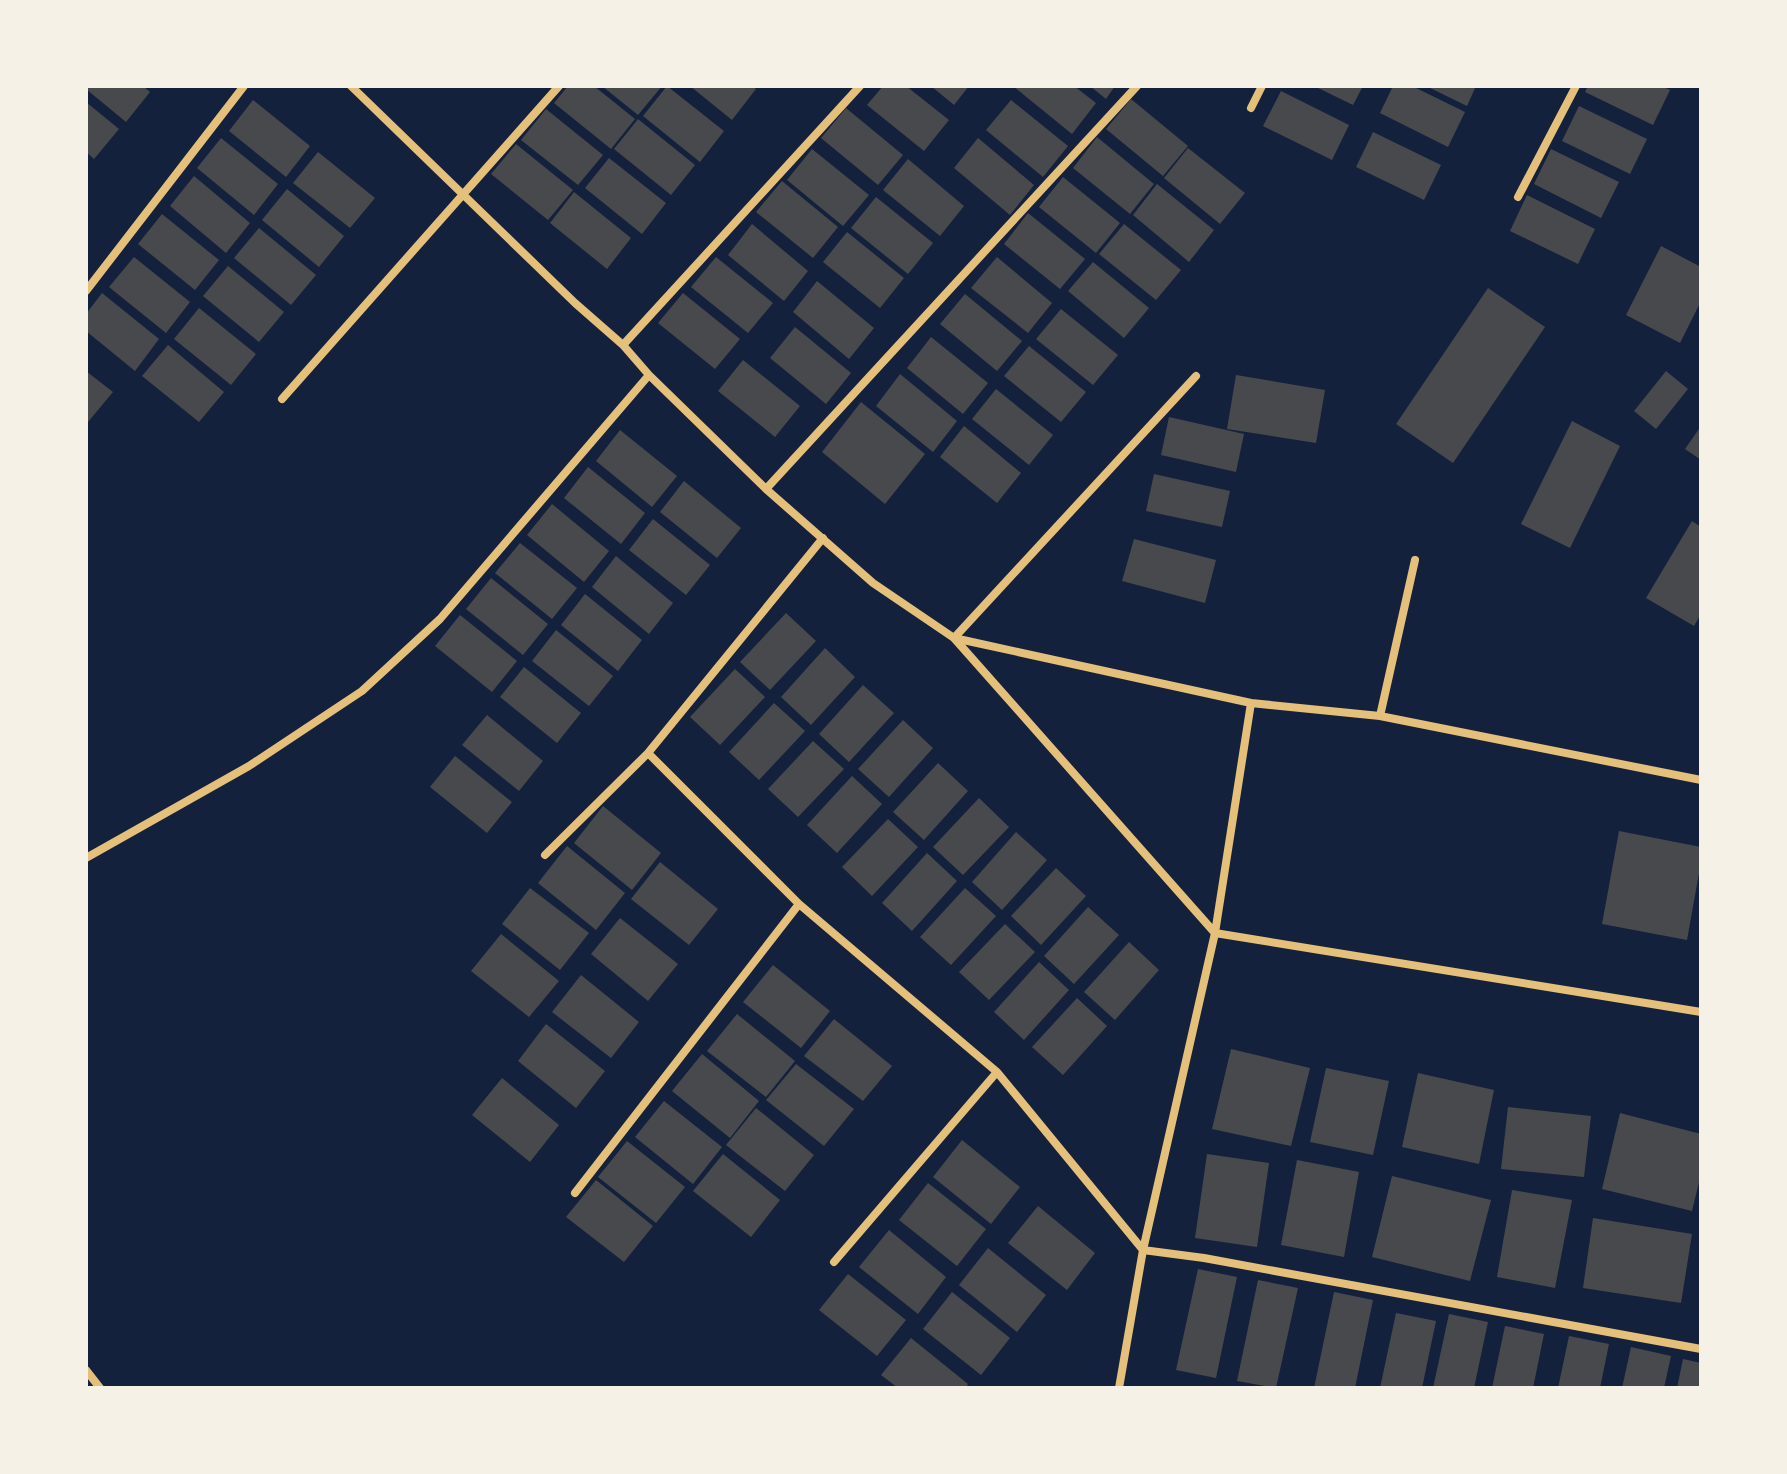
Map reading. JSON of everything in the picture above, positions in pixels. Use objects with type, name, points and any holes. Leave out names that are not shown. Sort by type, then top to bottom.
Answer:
[{"type":"street","points":[[86,291],[244,86]]},
{"type":"street","points":[[351,86],[575,303],[623,345],[649,375],[766,489],[873,583],[954,638],[1215,933],[1701,1012]]},
{"type":"street","points":[[282,399],[559,86]]},
{"type":"street","points":[[623,345],[860,86]]},
{"type":"street","points":[[766,489],[1137,86]]},
{"type":"street","points":[[1251,108],[1262,86]]},
{"type":"street","points":[[1518,197],[1576,86]]},
{"type":"street","points":[[86,858],[249,766],[362,691],[440,619],[649,375]]},
{"type":"street","points":[[954,638],[1196,376]]},
{"type":"street","points":[[545,855],[648,753],[823,538]]},
{"type":"street","points":[[1380,716],[1415,560]]},
{"type":"street","points":[[954,638],[1251,703],[1380,716],[1701,780]]},
{"type":"street","points":[[1119,1388],[1143,1250],[1215,933],[1251,703]]},
{"type":"street","points":[[648,753],[799,904],[997,1072],[1143,1250],[1204,1258],[1701,1349]]},
{"type":"street","points":[[575,1193],[799,904]]},
{"type":"street","points":[[834,1262],[997,1072]]},
{"type":"street","points":[[86,1370],[100,1388]]},
{"type":"building","points":[[86,86],[143,86],[150,92],[126,122]]},
{"type":"building","points":[[568,86],[594,86],[635,119],[611,149],[554,103]]},
{"type":"building","points":[[602,86],[662,86],[638,115]]},
{"type":"building","points":[[667,86],[724,131],[700,162],[643,116]]},
{"type":"building","points":[[690,86],[752,86],[756,89],[732,120]]},
{"type":"building","points":[[883,86],[906,86],[949,120],[924,151],[867,105]]},
{"type":"building","points":[[931,86],[969,86],[954,105]]},
{"type":"building","points":[[1013,86],[1074,86],[1096,103],[1072,134]]},
{"type":"building","points":[[1090,86],[1115,86],[1106,99]]},
{"type":"building","points":[[1314,86],[1363,86],[1353,105]]},
{"type":"building","points":[[1393,86],[1412,86],[1465,112],[1448,147],[1380,113]]},
{"type":"building","points":[[1426,86],[1476,86],[1467,106]]},
{"type":"building","points":[[1588,86],[1661,86],[1670,90],[1653,125],[1585,92]]},
{"type":"building","points":[[1281,91],[1349,125],[1332,160],[1263,126]]},
{"type":"building","points":[[1131,99],[1188,146],[1163,176],[1106,129]]},
{"type":"building","points":[[253,100],[310,146],[286,177],[229,131]]},
{"type":"building","points":[[1011,100],[1068,146],[1043,177],[986,130]]},
{"type":"building","points":[[86,102],[119,129],[94,159],[86,152]]},
{"type":"building","points":[[1579,106],[1647,139],[1630,174],[1562,141]]},
{"type":"building","points":[[846,108],[903,155],[878,185],[821,138]]},
{"type":"building","points":[[546,109],[603,155],[578,185],[521,140]]},
{"type":"building","points":[[638,119],[695,165],[671,195],[614,149]]},
{"type":"building","points":[[1373,132],[1441,165],[1424,200],[1356,167]]},
{"type":"building","points":[[1097,137],[1154,184],[1130,214],[1073,168]]},
{"type":"building","points":[[221,138],[278,184],[254,215],[197,168]]},
{"type":"building","points":[[978,138],[1034,185],[1010,215],[954,168]]},
{"type":"building","points":[[516,144],[573,190],[548,220],[491,174]]},
{"type":"building","points":[[1188,148],[1245,193],[1220,224],[1164,178]]},
{"type":"building","points":[[812,149],[869,195],[843,226],[787,180]]},
{"type":"building","points":[[1551,149],[1619,182],[1601,218],[1534,184]]},
{"type":"building","points":[[318,152],[375,198],[350,228],[293,183]]},
{"type":"building","points":[[609,158],[666,203],[642,234],[585,188]]},
{"type":"building","points":[[908,159],[964,206],[940,236],[883,190]]},
{"type":"building","points":[[194,176],[250,223],[226,253],[170,206]]},
{"type":"building","points":[[1063,177],[1120,223],[1096,253],[1039,207]]},
{"type":"building","points":[[782,181],[838,227],[813,258],[756,212]]},
{"type":"building","points":[[1157,184],[1214,230],[1189,262],[1133,215]]},
{"type":"building","points":[[287,189],[344,236],[319,267],[262,220]]},
{"type":"building","points":[[574,192],[631,238],[607,269],[550,223]]},
{"type":"building","points":[[1527,195],[1595,229],[1578,264],[1510,231]]},
{"type":"building","points":[[876,197],[933,243],[908,274],[851,228]]},
{"type":"building","points":[[1028,213],[1085,259],[1060,289],[1004,244]]},
{"type":"building","points":[[162,214],[219,260],[195,290],[138,244]]},
{"type":"building","points":[[752,224],[808,271],[784,301],[728,255]]},
{"type":"building","points":[[1124,224],[1181,270],[1156,300],[1099,254]]},
{"type":"building","points":[[259,228],[316,275],[291,305],[234,258]]},
{"type":"building","points":[[847,232],[904,278],[880,308],[823,262]]},
{"type":"building","points":[[1661,246],[1701,267],[1701,301],[1680,343],[1626,315]]},
{"type":"building","points":[[134,257],[190,302],[166,333],[109,287]]},
{"type":"building","points":[[716,257],[773,303],[748,333],[691,287]]},
{"type":"building","points":[[997,257],[1052,303],[1028,333],[971,288]]},
{"type":"building","points":[[1093,262],[1149,308],[1124,338],[1068,291]]},
{"type":"building","points":[[228,266],[284,312],[259,342],[203,296]]},
{"type":"building","points":[[817,281],[874,328],[849,359],[793,312]]},
{"type":"building","points":[[1488,288],[1545,327],[1453,463],[1396,424]]},
{"type":"building","points":[[102,293],[159,339],[135,371],[86,331],[86,314]]},
{"type":"building","points":[[683,293],[740,339],[715,369],[658,323]]},
{"type":"building","points":[[965,294],[1022,341],[997,371],[940,324]]},
{"type":"building","points":[[199,308],[256,354],[231,385],[174,339]]},
{"type":"building","points":[[1061,309],[1118,355],[1093,385],[1036,339]]},
{"type":"building","points":[[795,327],[851,373],[826,404],[770,358]]},
{"type":"building","points":[[931,337],[988,383],[963,414],[907,368]]},
{"type":"building","points":[[168,345],[224,392],[199,422],[142,376]]},
{"type":"building","points":[[1029,346],[1086,392],[1061,422],[1004,376]]},
{"type":"building","points":[[743,360],[800,406],[775,437],[718,391]]},
{"type":"building","points":[[86,371],[113,392],[88,422],[86,420]]},
{"type":"building","points":[[1666,371],[1688,389],[1656,429],[1634,411]]},
{"type":"building","points":[[900,374],[957,421],[933,452],[876,406]]},
{"type":"building","points":[[1236,375],[1325,390],[1316,443],[1227,429]]},
{"type":"building","points":[[996,389],[1053,435],[1029,465],[972,419]]},
{"type":"building","points":[[861,402],[925,454],[885,504],[822,452]]},
{"type":"building","points":[[1169,417],[1244,434],[1236,472],[1161,455]]},
{"type":"building","points":[[1572,421],[1620,446],[1570,548],[1521,524]]},
{"type":"building","points":[[964,426],[1021,473],[997,503],[940,457]]},
{"type":"building","points":[[1701,426],[1701,460],[1685,449]]},
{"type":"building","points":[[620,430],[677,476],[652,507],[596,461]]},
{"type":"building","points":[[588,467],[645,513],[621,544],[564,498]]},
{"type":"building","points":[[1154,474],[1230,491],[1222,527],[1146,511]]},
{"type":"building","points":[[684,481],[741,528],[717,558],[660,512]]},
{"type":"building","points":[[552,504],[609,551],[584,582],[527,535]]},
{"type":"building","points":[[653,519],[710,565],[686,595],[629,550]]},
{"type":"building","points":[[1692,521],[1701,527],[1701,614],[1694,626],[1646,598]]},
{"type":"building","points":[[1134,539],[1216,560],[1205,603],[1122,581]]},
{"type":"building","points":[[520,543],[577,588],[552,619],[495,573]]},
{"type":"building","points":[[616,556],[673,603],[649,634],[592,587]]},
{"type":"building","points":[[491,578],[548,624],[523,655],[466,609]]},
{"type":"building","points":[[585,594],[642,640],[618,671],[561,625]]},
{"type":"building","points":[[786,613],[816,641],[770,690],[740,662]]},
{"type":"building","points":[[460,615],[517,661],[492,692],[435,646]]},
{"type":"building","points":[[556,630],[613,676],[589,706],[532,661]]},
{"type":"building","points":[[825,648],[855,677],[811,725],[781,697]]},
{"type":"building","points":[[524,667],[581,713],[557,743],[500,697]]},
{"type":"building","points":[[735,669],[765,697],[720,745],[690,717]]},
{"type":"building","points":[[863,685],[894,713],[849,762],[819,734]]},
{"type":"building","points":[[774,703],[805,731],[759,780],[729,752]]},
{"type":"building","points":[[487,715],[543,761],[519,791],[462,745]]},
{"type":"building","points":[[903,720],[933,748],[889,797],[858,769]]},
{"type":"building","points":[[813,741],[844,769],[798,817],[768,789]]},
{"type":"building","points":[[455,756],[512,802],[487,833],[430,787]]},
{"type":"building","points":[[938,763],[968,791],[924,840],[893,812]]},
{"type":"building","points":[[852,776],[882,804],[837,853],[807,825]]},
{"type":"building","points":[[979,798],[1009,827],[963,875],[933,847]]},
{"type":"building","points":[[603,806],[661,853],[632,890],[574,843]]},
{"type":"building","points":[[888,819],[918,847],[872,896],[842,867]]},
{"type":"building","points":[[1619,831],[1701,847],[1687,940],[1602,924]]},
{"type":"building","points":[[1016,832],[1047,860],[1002,910],[972,882]]},
{"type":"building","points":[[567,846],[625,893],[596,930],[538,883]]},
{"type":"building","points":[[927,853],[957,881],[912,931],[882,903]]},
{"type":"building","points":[[660,862],[718,909],[689,945],[631,899]]},
{"type":"building","points":[[1056,868],[1086,896],[1041,945],[1011,916]]},
{"type":"building","points":[[530,888],[589,933],[560,970],[502,924]]},
{"type":"building","points":[[965,888],[996,916],[951,965],[920,937]]},
{"type":"building","points":[[1088,907],[1119,935],[1074,984],[1044,956]]},
{"type":"building","points":[[620,918],[678,964],[648,1001],[591,954]]},
{"type":"building","points":[[1005,924],[1035,952],[989,1000],[959,972]]},
{"type":"building","points":[[501,934],[559,981],[529,1017],[471,971]]},
{"type":"building","points":[[1129,942],[1159,970],[1115,1020],[1084,992]]},
{"type":"building","points":[[1039,962],[1069,990],[1024,1040],[994,1012]]},
{"type":"building","points":[[773,965],[830,1011],[801,1048],[743,1002]]},
{"type":"building","points":[[581,975],[639,1022],[611,1058],[552,1012]]},
{"type":"building","points":[[1077,998],[1107,1026],[1063,1075],[1032,1047]]},
{"type":"building","points":[[737,1014],[795,1061],[766,1097],[707,1051]]},
{"type":"building","points":[[834,1019],[892,1066],[863,1101],[804,1056]]},
{"type":"building","points":[[546,1024],[605,1071],[576,1108],[518,1061]]},
{"type":"building","points":[[1231,1049],[1310,1068],[1291,1146],[1212,1129]]},
{"type":"building","points":[[702,1054],[759,1101],[730,1138],[672,1091]]},
{"type":"building","points":[[796,1064],[854,1109],[824,1146],[766,1100]]},
{"type":"building","points":[[1326,1068],[1389,1081],[1373,1155],[1310,1142]]},
{"type":"building","points":[[1418,1073],[1494,1090],[1479,1164],[1402,1147]]},
{"type":"building","points":[[502,1078],[559,1125],[530,1162],[472,1115]]},
{"type":"building","points":[[664,1101],[722,1147],[693,1184],[635,1137]]},
{"type":"building","points":[[1508,1107],[1591,1116],[1584,1177],[1501,1169]]},
{"type":"building","points":[[756,1108],[814,1155],[785,1191],[726,1145]]},
{"type":"building","points":[[1620,1113],[1701,1134],[1701,1174],[1692,1211],[1602,1189]]},
{"type":"building","points":[[962,1140],[1020,1187],[991,1224],[933,1177]]},
{"type":"building","points":[[627,1141],[685,1187],[656,1223],[598,1177]]},
{"type":"building","points":[[723,1154],[780,1200],[751,1237],[693,1191]]},
{"type":"building","points":[[1207,1154],[1269,1163],[1257,1247],[1195,1238]]},
{"type":"building","points":[[1297,1160],[1359,1172],[1344,1257],[1281,1245]]},
{"type":"building","points":[[1392,1176],[1491,1200],[1470,1281],[1372,1257]]},
{"type":"building","points":[[596,1180],[653,1226],[624,1262],[566,1217]]},
{"type":"building","points":[[928,1183],[986,1229],[957,1266],[899,1220]]},
{"type":"building","points":[[1512,1190],[1572,1200],[1555,1288],[1497,1277]]},
{"type":"building","points":[[1038,1206],[1095,1253],[1067,1290],[1008,1243]]},
{"type":"building","points":[[1593,1218],[1692,1234],[1681,1303],[1583,1288]]},
{"type":"building","points":[[889,1230],[946,1277],[918,1314],[859,1267]]},
{"type":"building","points":[[988,1248],[1046,1295],[1017,1332],[959,1285]]},
{"type":"building","points":[[1198,1269],[1237,1277],[1216,1378],[1176,1370]]},
{"type":"building","points":[[848,1274],[906,1320],[877,1356],[819,1310]]},
{"type":"building","points":[[1258,1280],[1298,1288],[1276,1388],[1237,1381]]},
{"type":"building","points":[[952,1292],[1010,1338],[981,1375],[923,1329]]},
{"type":"building","points":[[1334,1292],[1373,1300],[1355,1388],[1314,1388]]},
{"type":"building","points":[[1396,1313],[1436,1321],[1422,1388],[1380,1388]]},
{"type":"building","points":[[1449,1314],[1488,1322],[1474,1388],[1433,1388]]},
{"type":"building","points":[[1505,1326],[1544,1334],[1533,1388],[1492,1388]]},
{"type":"building","points":[[1569,1336],[1609,1344],[1600,1388],[1558,1388]]},
{"type":"building","points":[[911,1338],[968,1384],[966,1388],[898,1388],[881,1375]]},
{"type":"building","points":[[1631,1347],[1671,1356],[1664,1388],[1622,1388]]},
{"type":"building","points":[[1683,1359],[1701,1363],[1701,1388],[1677,1388]]}]
